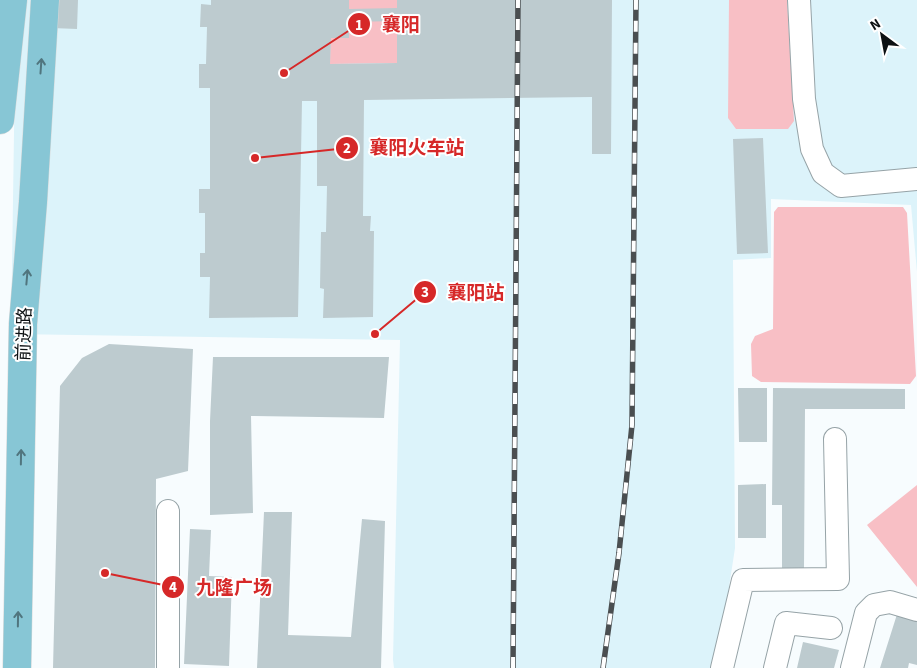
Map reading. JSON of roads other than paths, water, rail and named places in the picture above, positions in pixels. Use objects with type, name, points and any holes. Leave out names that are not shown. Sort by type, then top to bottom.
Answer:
[{"type":"main road","points":[[0,29],[12,0]]},
{"type":"main road","points":[[0,120],[1,93],[12,0]]},
{"type":"main road","name":"前进路","points":[[17,668],[23,324],[33,202],[45,0]]},
{"type":"main road","points":[[1,93],[39,94]]},
{"type":"main road","points":[[0,134],[36,132]]},
{"type":"street","points":[[799,0],[804,99],[812,149],[822,173],[841,186],[917,179]]},
{"type":"street","points":[[722,668],[743,580],[838,579],[835,440]]},
{"type":"street","points":[[168,511],[168,668]]},
{"type":"street","points":[[852,668],[866,613],[874,605],[890,602],[917,610]]},
{"type":"street","points":[[775,668],[786,624],[831,628]]},
{"type":"railway","points":[[513,668],[518,0]]},
{"type":"railway","points":[[603,668],[619,553],[632,425],[636,0]]},
{"type":"place","name":"襄阳","points":[[284,73]]},
{"type":"place","name":"襄阳火车站","points":[[255,158]]},
{"type":"place","name":"襄阳站","points":[[375,334]]},
{"type":"place","name":"九隆广场","points":[[105,573]]}]
